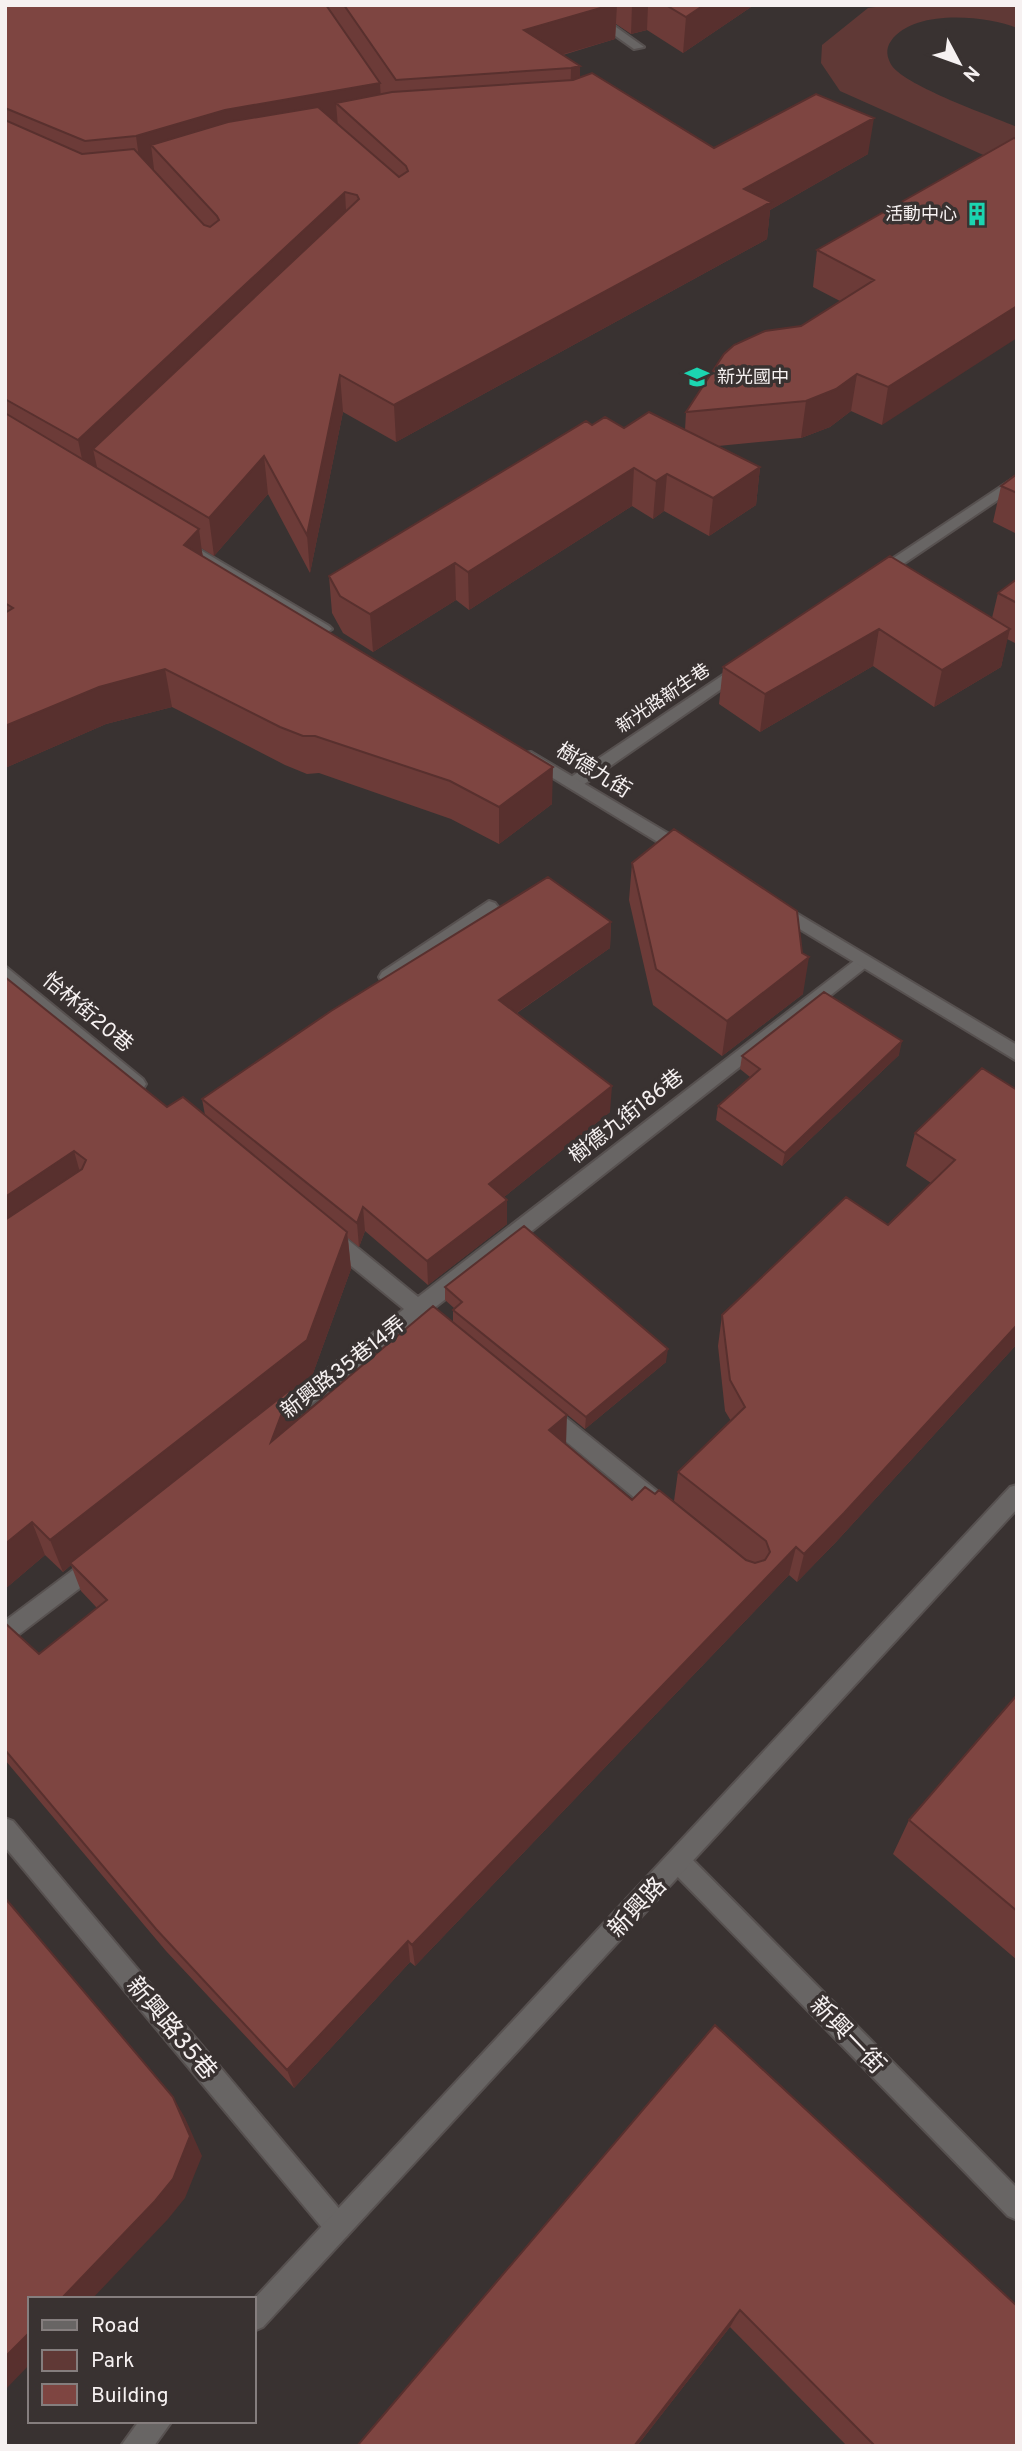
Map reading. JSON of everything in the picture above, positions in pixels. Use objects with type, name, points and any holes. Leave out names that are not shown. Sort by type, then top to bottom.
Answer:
[{"type":"street","points":[[577,5],[638,47]]},
{"type":"street","points":[[869,581],[1017,480]]},
{"type":"street","points":[[171,537],[336,637]]},
{"type":"street","name":"新光路新生巷","points":[[574,783],[755,659]]},
{"type":"street","name":"樹德九街","points":[[514,746],[701,861]]},
{"type":"street","points":[[759,896],[1017,1054]]},
{"type":"street","points":[[375,986],[489,907]]},
{"type":"street","name":"樹德九街186巷","points":[[417,1308],[863,960]]},
{"type":"street","name":"怡林街20巷","points":[[5,972],[141,1087]]},
{"type":"street","points":[[311,1222],[460,1343]]},
{"type":"street","name":"新興路35巷14弄","points":[[255,1437],[417,1308]]},
{"type":"street","points":[[535,1404],[675,1518]]},
{"type":"street","name":"新興路","points":[[256,2316],[679,1863],[1017,1494]]},
{"type":"street","points":[[5,1635],[114,1549]]},
{"type":"street","name":"新興路35巷","points":[[5,1829],[338,2227]]},
{"type":"street","name":"新興一街","points":[[679,1863],[1017,2207]]},
{"type":"street","points":[[135,2446],[156,2423]]},
{"type":"green space","points":[[890,5],[1017,6],[1017,28],[969,18],[932,19],[901,31],[891,41],[887,50],[892,66],[914,83],[1017,127],[1017,170],[840,91],[821,63],[822,45],[868,8]]},
{"type":"building","points":[[5,5],[326,5],[380,83],[225,110],[136,136],[85,141],[5,108]]},
{"type":"building","points":[[344,5],[611,5],[524,30],[580,66],[396,80]]},
{"type":"building","points":[[666,5],[704,5],[686,17]]},
{"type":"building","points":[[592,73],[714,148],[816,94],[874,118],[744,189],[771,202],[394,405],[340,375],[307,535],[264,456],[209,518],[93,449],[359,199],[357,195],[345,192],[78,440],[5,399],[5,120],[82,154],[134,149],[204,225],[210,227],[219,220],[217,216],[151,145],[228,122],[318,107],[399,177],[408,171],[406,166],[336,103],[392,92],[573,80]]},
{"type":"building","points":[[1014,138],[1017,139],[1017,306],[888,387],[857,374],[836,389],[806,401],[686,412],[724,354],[734,345],[765,331],[801,326],[874,280],[817,250]]},
{"type":"building","points":[[649,412],[760,467],[713,498],[667,474],[656,481],[634,468],[468,572],[455,563],[370,614],[340,596],[329,576],[586,421],[592,425],[605,417],[624,428]]},
{"type":"building","points":[[5,413],[199,529],[184,545],[553,767],[499,807],[450,781],[280,727],[165,669],[99,687],[5,726],[5,613],[13,608],[5,603]]},
{"type":"building","points":[[1017,474],[1017,493],[1001,486]]},
{"type":"building","points":[[890,556],[1010,629],[942,670],[879,629],[765,694],[723,667]]},
{"type":"building","points":[[1017,579],[1017,603],[998,593]]},
{"type":"building","points":[[674,829],[797,911],[802,953],[809,957],[727,1021],[656,969],[632,863]]},
{"type":"building","points":[[548,877],[611,922],[499,1000],[612,1086],[489,1184],[507,1200],[427,1261],[363,1207],[357,1223],[202,1099],[331,1011]]},
{"type":"building","points":[[5,977],[167,1107],[183,1097],[347,1232],[307,1340],[50,1540],[32,1522],[5,1544],[5,1220],[82,1169],[86,1160],[74,1151],[5,1197]]},
{"type":"building","points":[[824,992],[902,1041],[785,1153],[718,1106],[760,1069],[742,1056]]},
{"type":"building","points":[[982,1068],[1017,1090],[1017,1325],[804,1554],[796,1547],[412,1945],[408,1941],[287,2070],[156,1929],[5,1750],[5,1623],[39,1654],[107,1600],[70,1563],[291,1389],[271,1442],[433,1306],[567,1415],[549,1430],[632,1500],[645,1487],[655,1494],[659,1490],[746,1560],[755,1563],[765,1560],[770,1552],[766,1541],[678,1472],[745,1407],[730,1380],[722,1315],[846,1197],[888,1225],[955,1160],[915,1133]]},
{"type":"building","points":[[524,1226],[668,1349],[586,1417],[453,1310],[462,1302],[445,1287]]},
{"type":"building","points":[[1017,1695],[1017,1911],[909,1820]]},
{"type":"building","points":[[5,1898],[173,2097],[190,2136],[173,2179],[63,2297],[28,2297],[28,2334],[5,2357]]},
{"type":"building","points":[[715,2025],[1017,2306],[1017,2446],[875,2446],[740,2310],[634,2446],[357,2446]]},
{"type":"place","name":"活動中心","points":[[977,214]]},
{"type":"place","name":"新光國中","points":[[697,377]]}]
